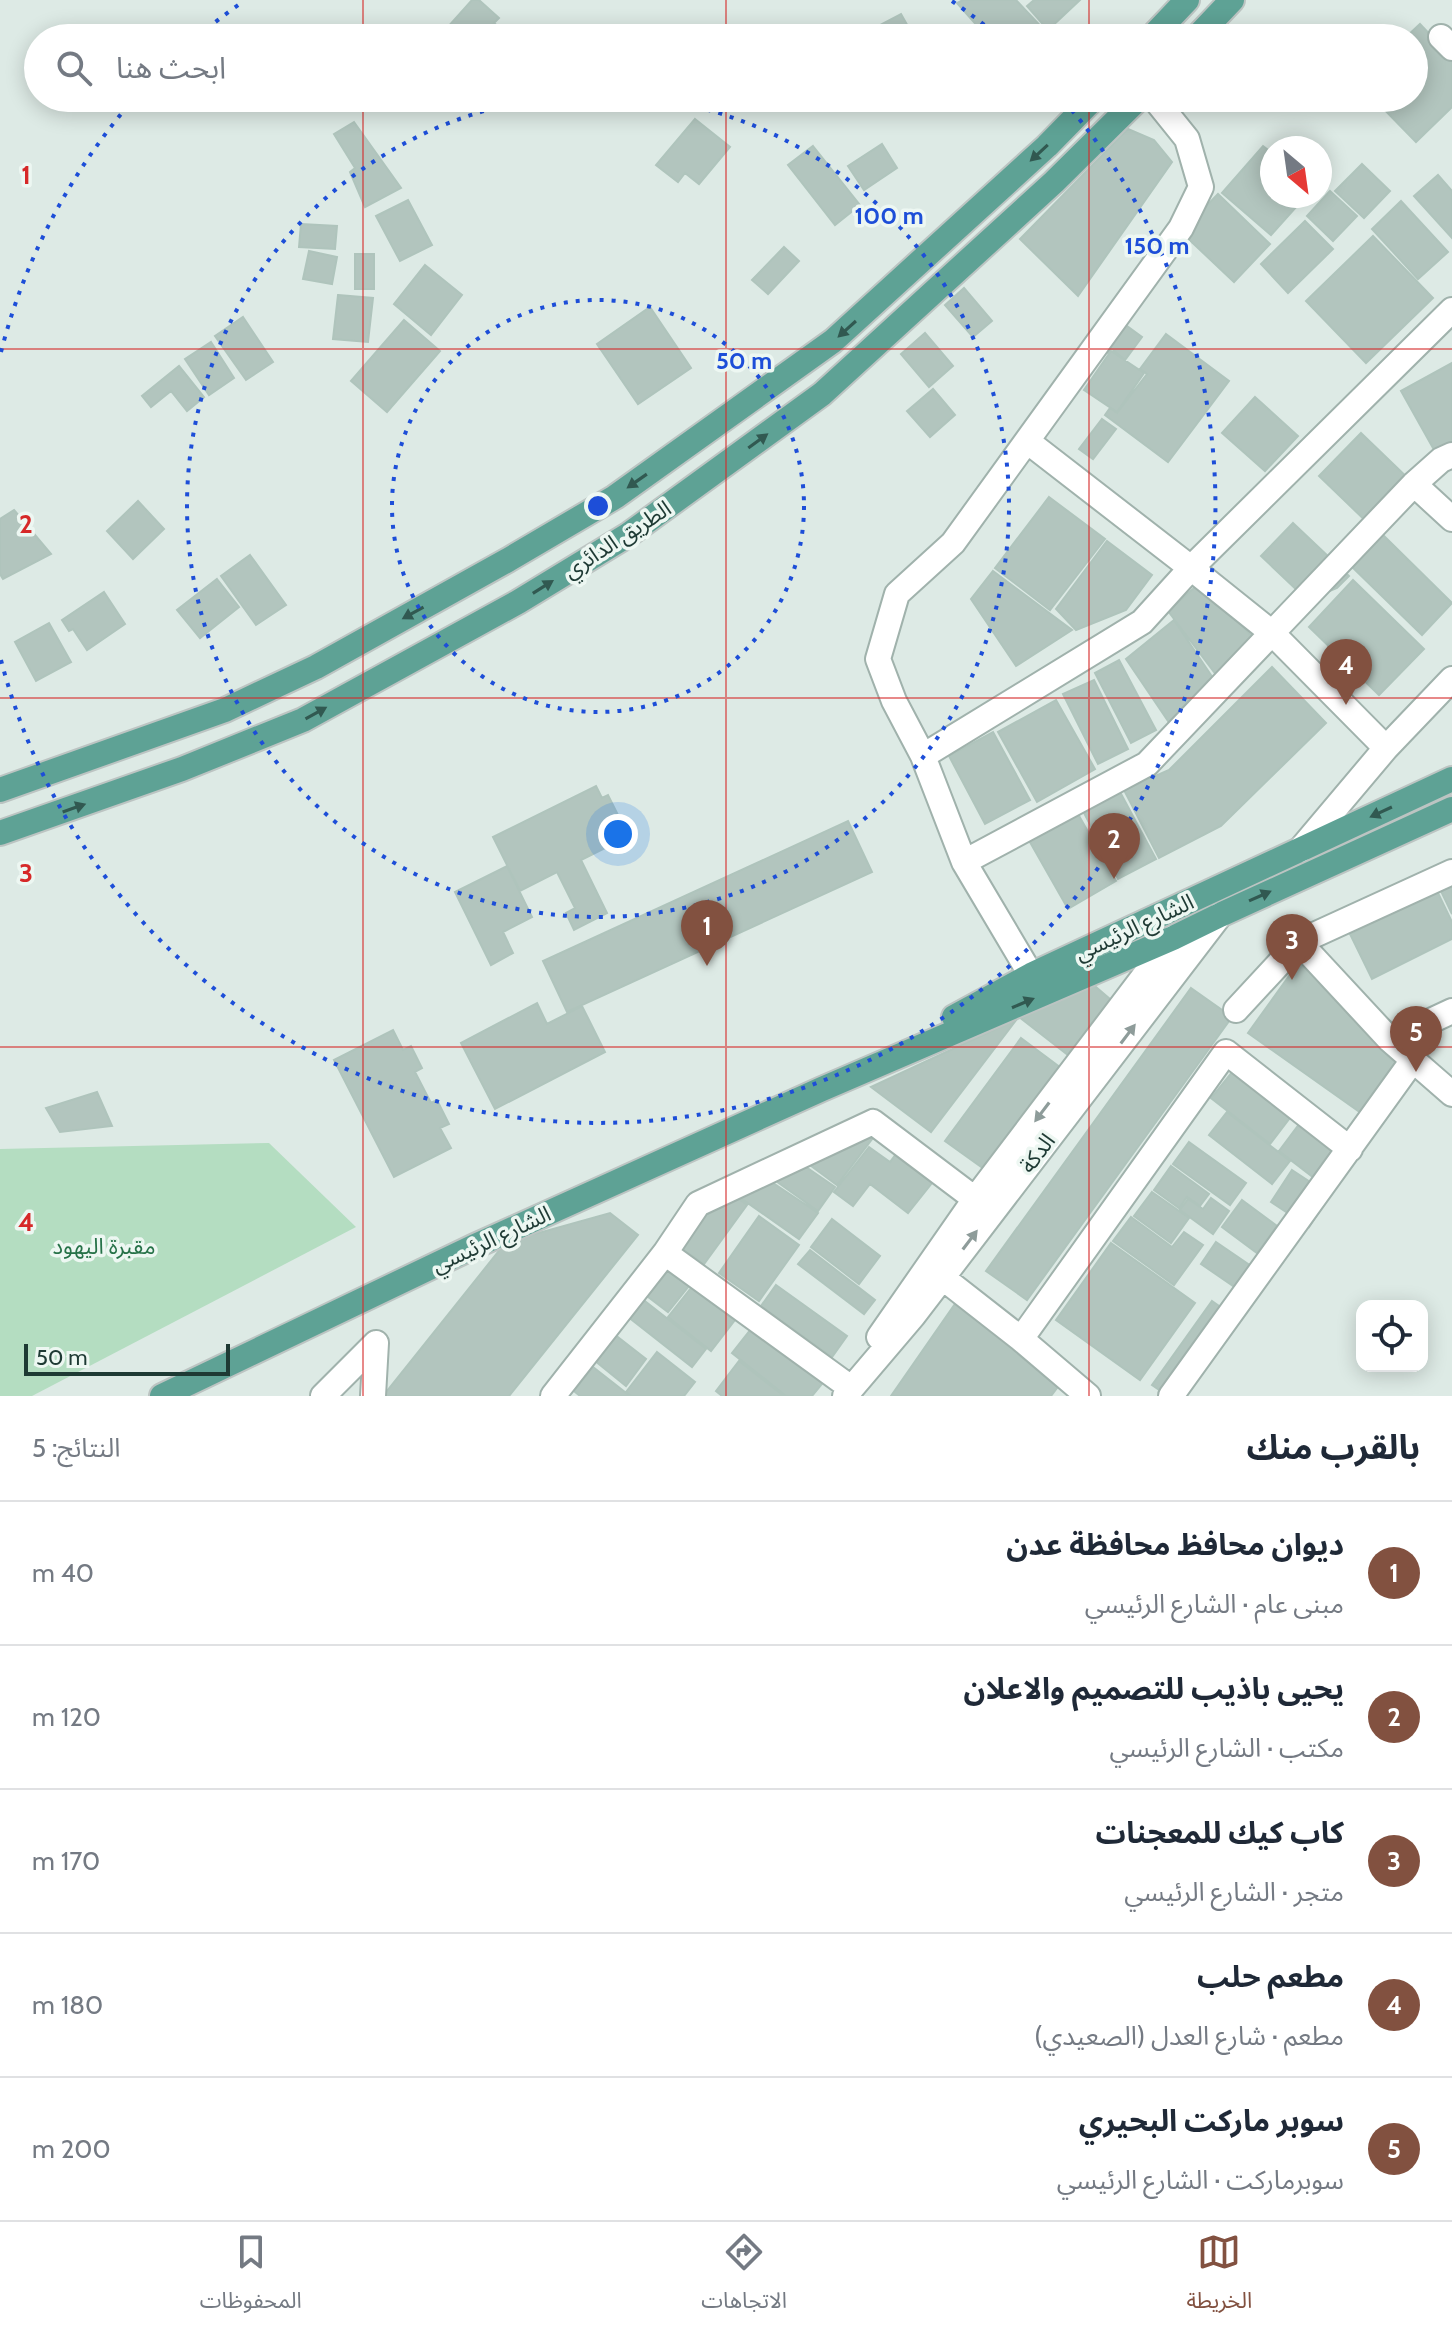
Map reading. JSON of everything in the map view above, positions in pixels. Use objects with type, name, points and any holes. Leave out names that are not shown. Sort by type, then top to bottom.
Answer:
[{"type":"main road","points":[[1164,24],[1187,0]]},
{"type":"main road","points":[[1209,24],[1232,0]]},
{"type":"main road","name":"الطريق الدائري","points":[[0,790],[251,698],[316,667],[615,497],[833,341],[1080,112]]},
{"type":"main road","name":"الطريق الدائري","points":[[0,833],[182,769],[303,720],[518,602],[628,535],[822,394],[1054,182],[1125,112]]},
{"type":"main road","name":"الشارع الرئيسي","points":[[822,1089],[1031,975],[1452,779]]},
{"type":"main road","name":"الشارع الرئيسي","points":[[162,1396],[475,1246],[822,1089],[1173,938],[1452,809]]},
{"type":"street","points":[[1031,975],[964,862],[923,756],[894,701],[878,659],[897,594],[953,543],[1181,228],[1201,187],[1187,139],[1165,112]]},
{"type":"street","points":[[923,756],[1142,622],[1191,568],[1452,310]]},
{"type":"street","points":[[1027,441],[1272,633],[1386,748]]},
{"type":"street","points":[[964,862],[1147,764],[1414,484],[1441,460],[1452,455]]},
{"type":"street","points":[[1414,484],[1452,519]]},
{"type":"street","points":[[1300,850],[1386,748],[1452,679]]},
{"type":"street","points":[[1236,1010],[1299,942],[1452,872]]},
{"type":"street","name":"الدكة","points":[[935,1271],[1220,915]]},
{"type":"street","name":"الدكة","points":[[848,1392],[913,1316],[975,1199],[1173,938]]},
{"type":"street","points":[[1299,942],[1390,1040],[1452,1094]]},
{"type":"street","points":[[1390,1040],[1452,1011]]},
{"type":"street","points":[[1021,1339],[1226,1052],[1350,1149]]},
{"type":"street","points":[[1171,1396],[1413,1060]]},
{"type":"street","points":[[553,1396],[665,1253],[698,1204],[873,1122],[975,1199]]},
{"type":"street","points":[[665,1253],[848,1392]]},
{"type":"street","points":[[935,1271],[1088,1396]]},
{"type":"street","points":[[323,1396],[376,1343],[373,1396]]},
{"type":"green space","name":"مقبرة اليهود","points":[[269,1143],[356,1227],[32,1396],[0,1396],[0,1149]]},
{"type":"building","points":[[472,0],[479,0],[499,18],[495,24],[451,24]]},
{"type":"building","points":[[963,0],[1016,0],[1039,24],[976,24],[957,3]]},
{"type":"building","points":[[1034,0],[1080,0],[1054,24],[1043,24],[1027,6]]},
{"type":"building","points":[[901,14],[907,24],[882,24]]},
{"type":"building","points":[[1428,32],[1452,58],[1452,107],[1416,142],[1387,112],[1428,112]]},
{"type":"building","points":[[695,119],[730,147],[699,184],[685,173],[678,182],[656,165]]},
{"type":"building","points":[[354,122],[401,188],[365,207],[350,172],[355,168],[334,134]]},
{"type":"building","points":[[1128,129],[1154,140],[1172,162],[1078,296],[1020,239]]},
{"type":"building","points":[[882,144],[897,168],[864,190],[848,166]]},
{"type":"building","points":[[813,146],[860,205],[835,225],[788,165]]},
{"type":"building","points":[[1260,149],[1260,208],[1295,208],[1271,235],[1222,193]]},
{"type":"building","points":[[1362,164],[1390,191],[1364,218],[1335,191]]},
{"type":"building","points":[[1438,175],[1452,191],[1452,238],[1414,196]]},
{"type":"building","points":[[1332,193],[1357,216],[1333,241],[1307,216],[1314,208],[1332,208]]},
{"type":"building","points":[[1218,194],[1270,244],[1234,282],[1181,232]]},
{"type":"building","points":[[408,200],[432,245],[400,261],[376,216]]},
{"type":"building","points":[[1401,201],[1448,252],[1418,279],[1372,229]]},
{"type":"building","points":[[1305,221],[1333,249],[1288,293],[1261,264]]},
{"type":"building","points":[[301,224],[337,226],[335,249],[299,247]]},
{"type":"building","points":[[1373,236],[1433,298],[1366,363],[1306,301]]},
{"type":"building","points":[[784,247],[799,261],[768,294],[752,280]]},
{"type":"building","points":[[309,251],[337,257],[332,284],[303,279]]},
{"type":"building","points":[[355,254],[374,254],[374,289],[355,289]]},
{"type":"building","points":[[425,265],[462,295],[431,335],[394,304]]},
{"type":"building","points":[[964,288],[992,321],[973,337],[945,305]]},
{"type":"building","points":[[338,295],[373,298],[368,342],[333,339]]},
{"type":"building","points":[[650,307],[691,368],[638,404],[597,344]]},
{"type":"building","points":[[1112,315],[1142,337],[1125,360],[1112,349],[1108,353],[1092,341]]},
{"type":"building","points":[[243,317],[273,362],[246,380],[215,336]]},
{"type":"building","points":[[404,320],[440,351],[387,412],[351,381]]},
{"type":"building","points":[[925,333],[953,366],[929,387],[901,354]]},
{"type":"building","points":[[1166,334],[1229,381],[1168,462],[1105,415],[1110,408],[1117,413],[1147,374],[1140,369]]},
{"type":"building","points":[[211,342],[234,378],[209,395],[185,359]]},
{"type":"building","points":[[1111,351],[1144,373],[1117,412],[1084,390]]},
{"type":"building","points":[[1452,363],[1452,446],[1437,455],[1401,391]]},
{"type":"building","points":[[179,366],[204,397],[187,411],[171,391],[151,407],[142,396]]},
{"type":"building","points":[[933,389],[955,415],[930,437],[907,411]]},
{"type":"building","points":[[1255,397],[1298,436],[1265,471],[1222,433]]},
{"type":"building","points":[[1102,419],[1116,429],[1093,459],[1079,449]]},
{"type":"building","points":[[1361,433],[1414,484],[1372,527],[1319,476]]},
{"type":"building","points":[[1049,497],[1105,539],[1050,610],[995,568]]},
{"type":"building","points":[[138,501],[164,529],[133,559],[107,531]]},
{"type":"building","points":[[14,510],[51,554],[3,579],[0,574],[0,519]]},
{"type":"building","points":[[1293,523],[1349,576],[1337,588],[1318,596],[1300,593],[1261,556]]},
{"type":"building","points":[[1381,533],[1452,603],[1422,635],[1350,565]]},
{"type":"building","points":[[1107,541],[1152,575],[1126,610],[1076,630],[1056,609]]},
{"type":"building","points":[[250,555],[286,605],[256,625],[221,576]]},
{"type":"building","points":[[993,571],[1072,630],[1016,666],[971,599]]},
{"type":"building","points":[[217,579],[239,607],[200,638],[177,610]]},
{"type":"building","points":[[1353,580],[1424,649],[1379,695],[1309,627]]},
{"type":"building","points":[[1202,581],[1255,640],[1217,676],[1168,611]]},
{"type":"building","points":[[104,592],[125,624],[87,650],[73,629],[69,631],[62,620]]},
{"type":"building","points":[[1174,620],[1215,681],[1170,724],[1126,659]]},
{"type":"building","points":[[49,623],[71,662],[36,681],[15,642]]},
{"type":"building","points":[[1119,660],[1156,730],[1131,743],[1095,673]]},
{"type":"building","points":[[1272,667],[1326,723],[1221,826],[1159,858],[1124,790],[1169,770]]},
{"type":"building","points":[[1094,680],[1128,749],[1098,764],[1063,694]]},
{"type":"building","points":[[1056,700],[1095,769],[1037,802],[998,732]]},
{"type":"building","points":[[993,732],[1030,800],[985,824],[949,756]]},
{"type":"building","points":[[596,786],[602,798],[608,795],[623,825],[607,833],[613,844],[581,860],[607,913],[574,930],[566,913],[575,908],[557,872],[520,891],[493,837]]},
{"type":"building","points":[[1120,792],[1156,859],[1118,879],[1083,811]]},
{"type":"building","points":[[1074,807],[1116,881],[1068,909],[1026,835]]},
{"type":"building","points":[[848,821],[872,872],[567,1012],[543,961]]},
{"type":"building","points":[[507,866],[532,917],[503,932],[513,953],[491,965],[455,892]]},
{"type":"building","points":[[1452,883],[1452,914],[1440,889]]},
{"type":"building","points":[[1437,891],[1452,922],[1452,939],[1372,979],[1350,934]]},
{"type":"building","points":[[1302,958],[1418,1041],[1364,1115],[1248,1033]]},
{"type":"building","points":[[1089,981],[1111,1000],[1068,1055],[1019,1017]]},
{"type":"building","points":[[1191,988],[1232,1017],[1027,1300],[986,1271]]},
{"type":"building","points":[[537,1003],[547,1024],[582,1006],[605,1052],[495,1109],[461,1043]]},
{"type":"building","points":[[1017,1019],[931,1132],[871,1087]]},
{"type":"building","points":[[393,1030],[403,1050],[411,1046],[422,1068],[415,1072],[431,1103],[437,1100],[449,1124],[440,1128],[451,1148],[394,1177],[334,1060]]},
{"type":"building","points":[[1021,1038],[1069,1074],[994,1176],[945,1141]]},
{"type":"building","points":[[1238,1065],[1296,1110],[1270,1144],[1211,1098]]},
{"type":"building","points":[[97,1092],[112,1126],[60,1132],[46,1108]]},
{"type":"building","points":[[1309,1111],[1348,1142],[1318,1181],[1279,1151]]},
{"type":"building","points":[[1227,1112],[1290,1161],[1272,1184],[1209,1135]]},
{"type":"building","points":[[876,1134],[837,1185],[795,1154]]},
{"type":"building","points":[[1189,1142],[1246,1183],[1230,1205],[1173,1164]]},
{"type":"building","points":[[869,1147],[890,1162],[899,1150],[936,1178],[908,1213],[870,1184],[853,1206],[834,1192]]},
{"type":"building","points":[[790,1156],[835,1187],[818,1211],[762,1171]]},
{"type":"building","points":[[1171,1166],[1209,1194],[1200,1206],[1187,1197],[1179,1208],[1154,1190]]},
{"type":"building","points":[[1292,1170],[1330,1195],[1309,1227],[1271,1202]]},
{"type":"building","points":[[761,1175],[818,1213],[799,1239],[725,1187]]},
{"type":"building","points":[[717,1183],[747,1205],[704,1264],[674,1243]]},
{"type":"building","points":[[1152,1192],[1189,1218],[1171,1243],[1134,1216]]},
{"type":"building","points":[[1211,1198],[1229,1211],[1213,1234],[1180,1210],[1188,1199],[1203,1209]]},
{"type":"building","points":[[1242,1200],[1277,1226],[1257,1253],[1222,1227]]},
{"type":"building","points":[[610,1213],[638,1235],[509,1396],[383,1396],[506,1242]]},
{"type":"building","points":[[759,1216],[799,1245],[759,1301],[719,1273]]},
{"type":"building","points":[[1131,1217],[1172,1247],[1184,1232],[1203,1245],[1174,1285],[1113,1241]]},
{"type":"building","points":[[832,1219],[880,1256],[859,1284],[811,1247]]},
{"type":"building","points":[[1216,1242],[1254,1268],[1239,1290],[1201,1264]]},
{"type":"building","points":[[1111,1243],[1195,1303],[1140,1380],[1056,1320]]},
{"type":"building","points":[[810,1250],[875,1300],[864,1314],[798,1264]]},
{"type":"building","points":[[668,1261],[693,1281],[668,1312],[643,1293]]},
{"type":"building","points":[[699,1278],[742,1311],[711,1351],[668,1317]]},
{"type":"building","points":[[776,1285],[847,1336],[832,1357],[761,1306]]},
{"type":"building","points":[[641,1298],[706,1349],[692,1367],[627,1316]]},
{"type":"building","points":[[1212,1301],[1239,1320],[1168,1396],[1152,1385]]},
{"type":"building","points":[[955,1304],[1063,1380],[1051,1396],[891,1396]]},
{"type":"building","points":[[755,1324],[826,1379],[812,1396],[786,1396],[732,1353]]},
{"type":"building","points":[[614,1334],[646,1359],[626,1386],[594,1360]]},
{"type":"building","points":[[657,1352],[695,1382],[684,1396],[631,1396],[626,1392]]},
{"type":"building","points":[[739,1361],[784,1396],[722,1396],[716,1391]]},
{"type":"building","points":[[593,1367],[630,1396],[580,1396],[574,1391]]},
{"type":"place","name":"مطعم حلب","points":[[1346,705]]},
{"type":"place","name":"يحيى باذيب للتصميم والاعلان","points":[[1114,879]]},
{"type":"place","name":"ديوان محافظ محافظة عدن","points":[[707,966]]},
{"type":"place","name":"كاب كيك للمعجنات","points":[[1292,980]]},
{"type":"place","name":"سوبر ماركت البحيري","points":[[1416,1072]]}]
